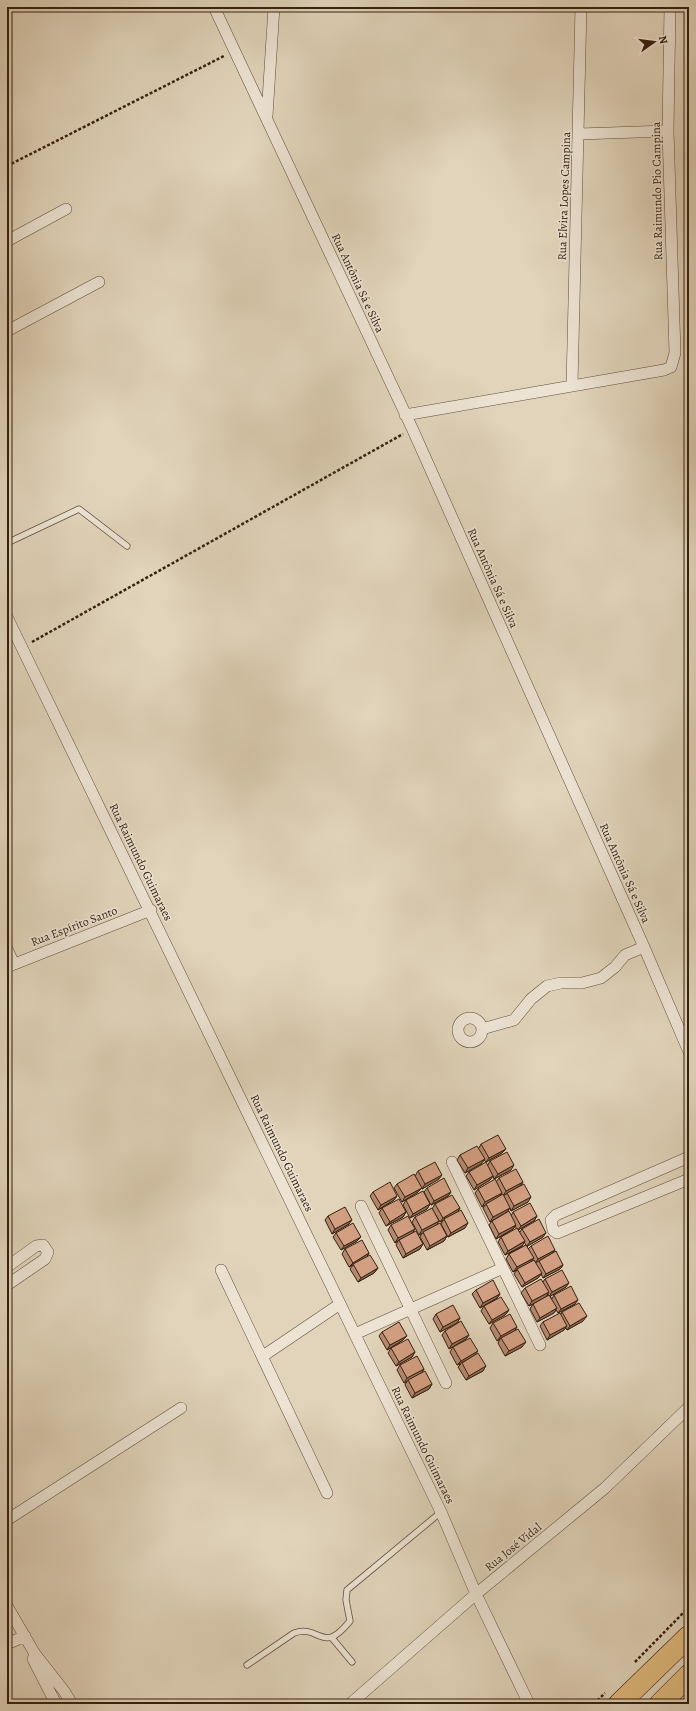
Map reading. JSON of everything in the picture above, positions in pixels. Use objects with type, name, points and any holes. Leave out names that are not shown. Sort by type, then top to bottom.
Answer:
[{"type":"highway","points":[[615,1696],[689,1636]]},
{"type":"highway","points":[[660,1704],[689,1675]]},
{"type":"street","name":"Rua Antônia Sá e Silva","points":[[214,7],[412,428],[644,947],[689,1052]]},
{"type":"street","name":"Rua Antônia Sá e Silva","points":[[267,117],[274,7]]},
{"type":"street","name":"Rua Elvira Lopes Campina","points":[[572,386],[581,7]]},
{"type":"street","name":"Rua Raimundo Pio Campina","points":[[572,386],[664,370],[671,367],[675,353],[668,131],[670,7]]},
{"type":"street","points":[[579,134],[668,131]]},
{"type":"street","points":[[7,241],[66,209]]},
{"type":"street","points":[[7,331],[99,282]]},
{"type":"street","points":[[405,414],[572,386]]},
{"type":"street","name":"Rua Raimundo Guimaraes","points":[[7,617],[151,910],[441,1512],[476,1594],[529,1704]]},
{"type":"street","name":"Rua Espírito Santo","points":[[11,965],[151,910]]},
{"type":"street","points":[[482,1029],[514,1020],[531,1000],[548,986],[561,982],[582,982],[601,978],[615,967],[625,955],[644,947]]},
{"type":"street","points":[[7,950],[11,965]]},
{"type":"street","points":[[688,1160],[556,1215],[551,1220],[552,1226],[557,1233],[560,1232],[689,1179]]},
{"type":"street","points":[[452,1162],[540,1345]]},
{"type":"street","points":[[617,1189],[624,1206]]},
{"type":"street","points":[[362,1206],[410,1310],[446,1383]]},
{"type":"street","points":[[7,1267],[36,1246],[44,1245],[48,1252],[44,1259],[7,1286]]},
{"type":"street","points":[[19,1258],[28,1270]]},
{"type":"street","points":[[355,1334],[503,1268]]},
{"type":"street","points":[[221,1270],[327,1493]]},
{"type":"street","points":[[263,1356],[340,1304]]},
{"type":"street","name":"Rua José Vidal","points":[[350,1704],[476,1594],[605,1488],[689,1407]]},
{"type":"street","points":[[7,1520],[181,1408]]},
{"type":"street","points":[[7,1606],[56,1704]]},
{"type":"street","points":[[7,1644],[22,1635]]},
{"type":"street","points":[[22,1635],[72,1704]]},
{"type":"lane","points":[[7,543],[79,509],[127,546]]},
{"type":"lane","points":[[247,1665],[294,1632],[302,1630],[324,1638],[332,1638],[350,1621],[346,1600],[348,1590],[441,1512]]},
{"type":"lane","points":[[332,1638],[352,1662]]},
{"type":"path","points":[[7,166],[235,50]]},
{"type":"path","points":[[22,648],[412,428]]},
{"type":"path","points":[[633,1664],[689,1607]]},
{"type":"path","points":[[594,1704],[615,1696]]},
{"type":"building","points":[[498,1135],[506,1149],[489,1158],[481,1144]]},
{"type":"building","points":[[477,1146],[485,1159],[468,1168],[460,1155]]},
{"type":"building","points":[[507,1152],[514,1165],[498,1174],[490,1161]]},
{"type":"building","points":[[435,1162],[442,1175],[425,1184],[418,1171]]},
{"type":"building","points":[[486,1162],[493,1176],[477,1185],[469,1172]]},
{"type":"building","points":[[516,1169],[523,1182],[506,1191],[499,1178]]},
{"type":"building","points":[[414,1174],[422,1188],[405,1197],[397,1184]]},
{"type":"building","points":[[444,1178],[451,1192],[434,1201],[427,1188]]},
{"type":"building","points":[[495,1179],[502,1193],[485,1202],[478,1189]]},
{"type":"building","points":[[390,1182],[397,1196],[381,1205],[373,1192]]},
{"type":"building","points":[[524,1184],[531,1197],[514,1206],[507,1193]]},
{"type":"building","points":[[423,1191],[430,1204],[413,1214],[406,1200]]},
{"type":"building","points":[[503,1194],[510,1208],[493,1217],[486,1204]]},
{"type":"building","points":[[452,1195],[460,1208],[443,1218],[435,1204]]},
{"type":"building","points":[[399,1199],[406,1212],[390,1222],[382,1208]]},
{"type":"building","points":[[530,1203],[537,1216],[521,1226],[513,1212]]},
{"type":"building","points":[[345,1207],[352,1220],[335,1229],[328,1216]]},
{"type":"building","points":[[432,1208],[439,1221],[422,1230],[415,1217]]},
{"type":"building","points":[[461,1210],[468,1223],[451,1233],[444,1219]]},
{"type":"building","points":[[509,1211],[516,1225],[499,1234],[492,1221]]},
{"type":"building","points":[[408,1216],[415,1229],[398,1238],[391,1225]]},
{"type":"building","points":[[539,1219],[546,1233],[530,1242],[522,1229]]},
{"type":"building","points":[[353,1223],[361,1237],[344,1246],[336,1233]]},
{"type":"building","points":[[440,1223],[447,1236],[430,1246],[423,1232]]},
{"type":"building","points":[[517,1228],[525,1241],[508,1251],[501,1237]]},
{"type":"building","points":[[416,1231],[423,1244],[406,1254],[399,1240]]},
{"type":"building","points":[[548,1236],[555,1250],[538,1259],[531,1246]]},
{"type":"building","points":[[362,1240],[369,1253],[353,1263],[345,1249]]},
{"type":"building","points":[[526,1245],[534,1258],[517,1267],[509,1254]]},
{"type":"building","points":[[556,1251],[563,1265],[546,1274],[539,1261]]},
{"type":"building","points":[[370,1255],[378,1268],[361,1278],[353,1264]]},
{"type":"building","points":[[534,1260],[542,1273],[525,1283],[517,1269]]},
{"type":"building","points":[[562,1270],[569,1283],[552,1292],[545,1279]]},
{"type":"building","points":[[541,1279],[549,1292],[532,1301],[525,1288]]},
{"type":"building","points":[[493,1280],[500,1294],[483,1303],[476,1290]]},
{"type":"building","points":[[571,1286],[578,1300],[561,1309],[554,1295]]},
{"type":"building","points":[[549,1295],[557,1308],[540,1318],[533,1304]]},
{"type":"building","points":[[501,1297],[509,1310],[492,1320],[484,1306]]},
{"type":"building","points":[[579,1303],[587,1316],[570,1326],[562,1312]]},
{"type":"building","points":[[453,1305],[460,1318],[443,1327],[436,1314]]},
{"type":"building","points":[[560,1313],[567,1326],[550,1335],[543,1322]]},
{"type":"building","points":[[510,1314],[517,1327],[501,1336],[493,1323]]},
{"type":"building","points":[[461,1321],[469,1335],[452,1344],[445,1331]]},
{"type":"building","points":[[399,1322],[407,1336],[390,1345],[382,1332]]},
{"type":"building","points":[[518,1329],[526,1342],[509,1351],[501,1338]]},
{"type":"building","points":[[470,1338],[478,1351],[461,1361],[453,1347]]},
{"type":"building","points":[[408,1339],[415,1352],[399,1362],[391,1348]]},
{"type":"building","points":[[478,1353],[486,1366],[469,1376],[462,1363]]},
{"type":"building","points":[[417,1356],[424,1369],[407,1378],[400,1365]]},
{"type":"building","points":[[425,1371],[432,1384],[415,1393],[408,1380]]}]
